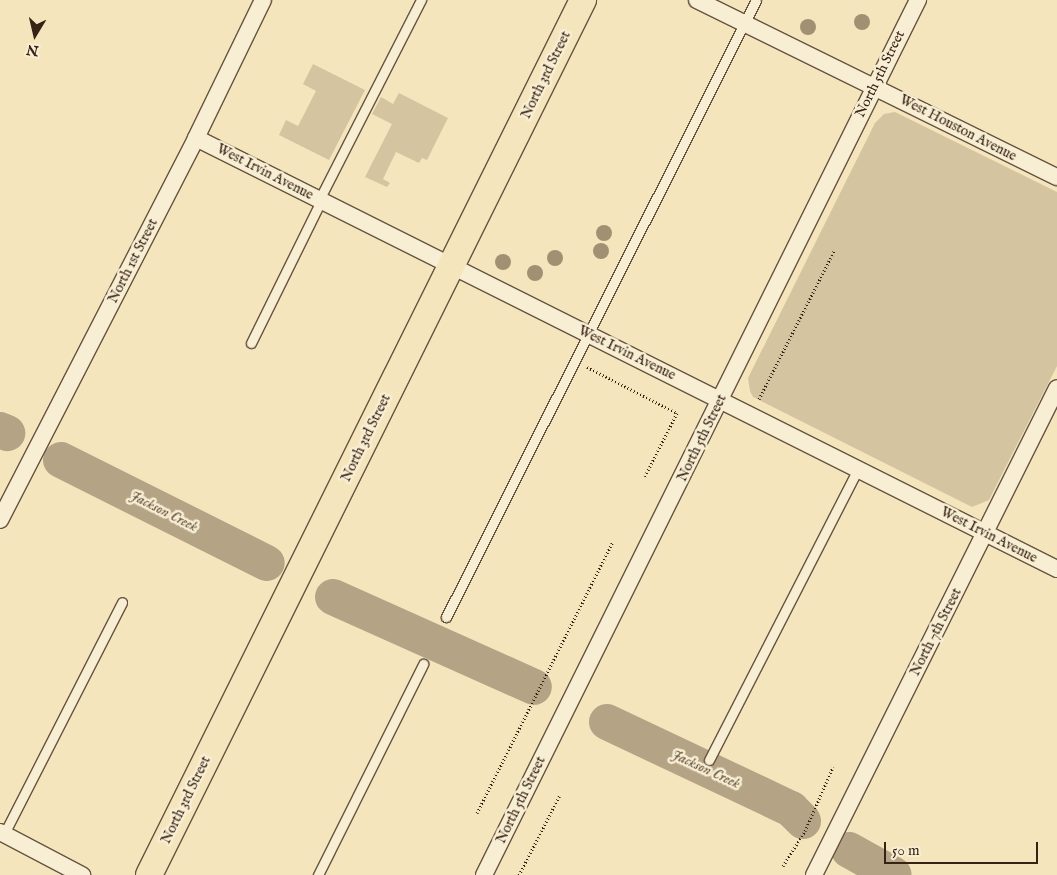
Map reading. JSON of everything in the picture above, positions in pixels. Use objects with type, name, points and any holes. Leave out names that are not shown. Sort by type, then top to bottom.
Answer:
[{"type":"main road","name":"North 3rd Street","points":[[149,875],[582,0]]},
{"type":"street","name":"North 1st Street","points":[[0,520],[196,138],[263,0]]},
{"type":"street","name":"West Houston Avenue","points":[[697,0],[1057,177]]},
{"type":"street","name":"North 5th Street","points":[[484,875],[918,0]]},
{"type":"street","name":"West Irvin Avenue","points":[[196,138],[451,268],[721,399],[1057,570]]},
{"type":"street","name":"North 7th Street","points":[[814,875],[1057,388]]},
{"type":"street","points":[[2,833],[82,875]]},
{"type":"lane","points":[[251,343],[421,0]]},
{"type":"lane","points":[[446,617],[756,0]]},
{"type":"lane","points":[[709,760],[858,469]]},
{"type":"lane","points":[[2,833],[122,602]]},
{"type":"lane","points":[[318,875],[423,664]]},
{"type":"path","points":[[760,399],[834,251]]},
{"type":"path","points":[[574,360],[677,413],[645,476]]},
{"type":"path","points":[[477,813],[613,541]]},
{"type":"path","points":[[783,866],[805,831],[833,767]]},
{"type":"path","points":[[519,875],[560,795]]},
{"type":"shaded area","points":[[313,64],[365,90],[329,160],[279,135],[286,120],[298,126],[316,91],[303,84]]},
{"type":"shaded area","points":[[399,93],[448,118],[427,160],[422,158],[419,163],[396,152],[383,179],[390,183],[387,187],[365,177],[392,124],[372,114],[381,97],[393,104]]},
{"type":"shaded area","points":[[895,112],[1057,192],[1057,366],[989,500],[972,507],[753,397],[750,391],[748,378],[875,123],[884,114]]},
{"type":"waterway","name":"Jackson Creek","points":[[0,430],[7,433]]},
{"type":"waterway","name":"Jackson Creek","points":[[61,460],[267,563]]},
{"type":"waterway","name":"Jackson Creek","points":[[333,597],[534,687]]},
{"type":"waterway","name":"Jackson Creek","points":[[607,722],[791,809],[803,821]]},
{"type":"waterway","name":"Jackson Creek","points":[[849,850],[894,875]]}]
